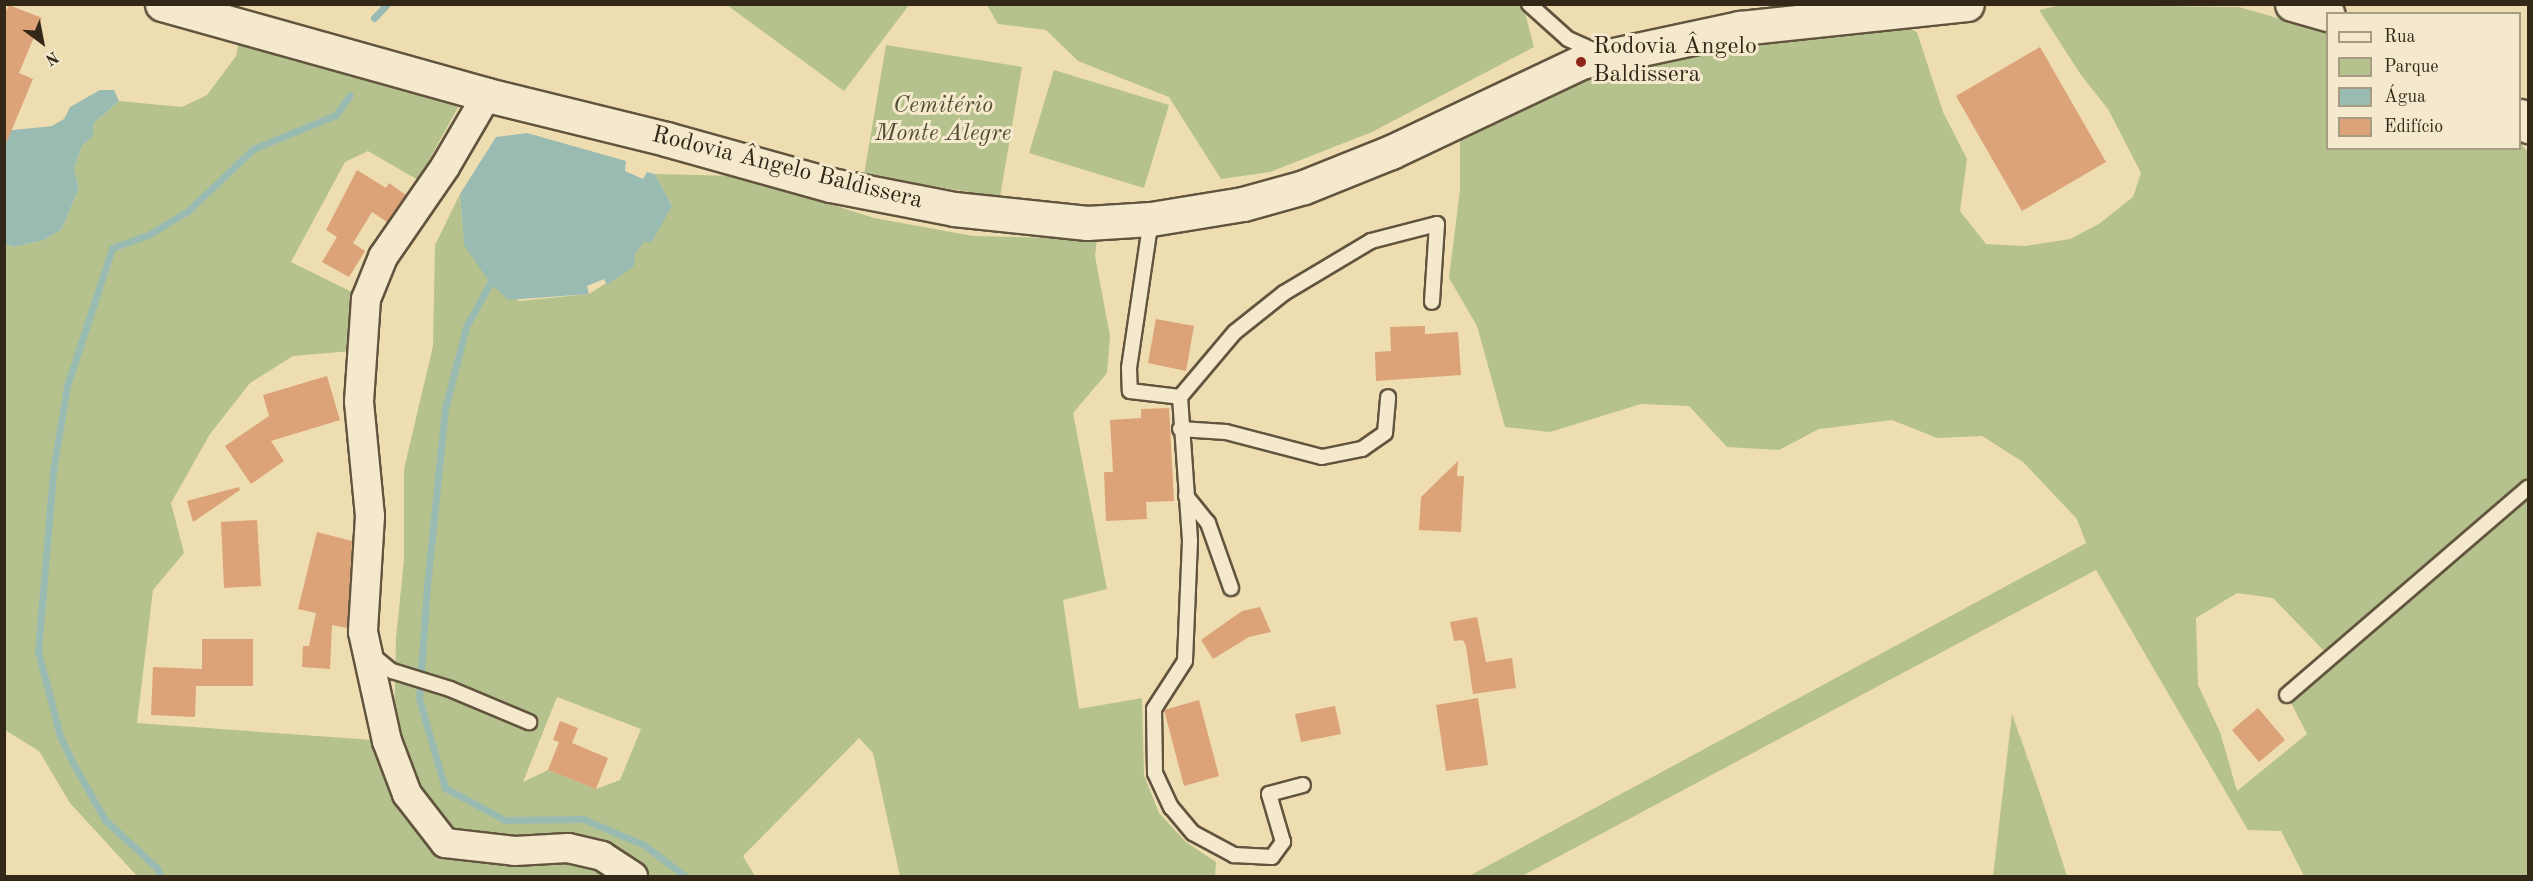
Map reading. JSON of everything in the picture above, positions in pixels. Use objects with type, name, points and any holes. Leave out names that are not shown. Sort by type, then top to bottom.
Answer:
[{"type":"street","name":"Rodovia Ângelo Baldissera","points":[[162,4],[487,95],[900,200],[1001,216],[1088,223],[1151,219],[1243,204],[1304,187],[1391,152],[1581,62],[1829,10],[1967,4]]},
{"type":"street","points":[[2292,4],[2326,13]]},
{"type":"street","points":[[487,95],[445,167],[383,257],[366,299],[359,402],[370,516],[363,632],[387,741],[407,794],[445,843],[515,851],[568,848],[602,856],[633,876]]},
{"type":"lane","points":[[1529,4],[1568,39],[1608,56]]},
{"type":"lane","points":[[1151,219],[1129,368],[1130,391],[1180,397]]},
{"type":"lane","points":[[1303,785],[1269,794],[1283,842],[1272,857],[1234,855],[1193,833],[1171,807],[1155,773],[1154,709],[1185,661],[1190,541],[1180,429],[1180,397],[1235,332],[1284,293],[1371,241],[1437,224],[1432,302]]},
{"type":"lane","points":[[1180,429],[1226,432],[1322,457],[1362,449],[1385,434],[1388,397]]},
{"type":"lane","points":[[2287,695],[2529,488]]},
{"type":"lane","points":[[1186,496],[1208,523],[1231,588]]},
{"type":"lane","points":[[368,652],[392,671],[450,689],[530,722]]},
{"type":"green space","points":[[727,4],[909,5],[844,91]]},
{"type":"green space","points":[[987,5],[1523,5],[1534,47],[1372,132],[1270,172],[1221,179],[1169,97],[1078,61],[1046,30],[998,24]]},
{"type":"green space","points":[[2061,5],[2239,7],[2326,32],[2326,150],[2521,150],[2521,144],[2528,152],[2528,876],[2304,876],[2281,831],[2248,830],[2096,570],[1522,876],[1469,876],[2086,543],[2077,519],[2023,462],[1982,436],[1937,438],[1892,420],[1819,429],[1779,450],[1727,447],[1689,406],[1641,404],[1550,432],[1505,427],[1477,326],[1449,278],[1460,190],[1460,136],[1588,76],[1766,37],[1901,25],[1917,32],[1943,112],[1967,159],[1960,211],[1986,244],[2025,246],[2070,239],[2099,224],[2133,197],[2141,173],[2108,109],[2081,75],[2039,10]],"holes":[[[2237,593],[2273,598],[2331,658],[2287,695],[2307,734],[2237,791],[2220,732],[2198,685],[2196,618]]]},
{"type":"green space","points":[[239,40],[461,102],[418,180],[368,151],[345,162],[291,262],[366,299],[363,350],[293,356],[250,383],[210,434],[171,503],[184,553],[153,590],[137,723],[387,741],[394,729],[396,638],[404,560],[404,469],[433,346],[435,245],[460,194],[464,245],[519,301],[589,294],[633,266],[635,254],[672,206],[655,174],[742,176],[874,218],[973,236],[1097,239],[1095,256],[1110,336],[1107,373],[1073,413],[1107,589],[1063,600],[1079,709],[1142,698],[1144,775],[1159,813],[1186,842],[1216,862],[1215,876],[900,876],[873,753],[859,738],[743,856],[755,876],[137,876],[70,803],[39,751],[5,730],[4,244],[14,247],[44,240],[62,229],[79,188],[74,169],[82,146],[93,136],[93,124],[119,101],[182,107],[207,95],[236,56]],"holes":[[[557,697],[641,729],[620,780],[596,789],[548,770],[523,782]]]},
{"type":"green space","name":"Cemitério Monte Alegre","points":[[886,45],[1022,67],[1000,197],[864,175]]},
{"type":"green space","points":[[1054,70],[1169,105],[1144,188],[1029,153]]},
{"type":"green space","points":[[2012,714],[2041,796],[2067,876],[1993,876]]},
{"type":"water","points":[[100,90],[114,90],[119,101],[93,124],[93,136],[82,146],[74,169],[79,188],[62,229],[44,240],[14,247],[5,244],[4,131],[52,126],[64,119],[70,107]]},
{"type":"water","points":[[527,133],[626,161],[625,171],[643,179],[647,172],[655,174],[672,206],[651,243],[645,241],[635,254],[634,266],[607,285],[604,279],[587,286],[589,294],[508,300],[490,283],[464,245],[460,194],[496,137]]},
{"type":"building","points":[[9,5],[42,18],[19,73],[33,79],[5,146],[4,15]]},
{"type":"building","points":[[2040,47],[2106,162],[2022,211],[1956,96]]},
{"type":"building","points":[[357,170],[386,188],[389,183],[406,195],[387,222],[372,212],[353,243],[365,251],[349,277],[322,262],[337,237],[326,230]]},
{"type":"building","points":[[1156,319],[1194,326],[1186,371],[1148,363]]},
{"type":"building","points":[[1425,326],[1425,334],[1458,332],[1461,375],[1376,381],[1375,352],[1391,351],[1390,327]]},
{"type":"building","points":[[327,376],[340,420],[271,441],[284,461],[251,484],[225,446],[269,416],[263,395]]},
{"type":"building","points":[[1169,408],[1174,501],[1146,502],[1147,519],[1106,521],[1104,472],[1113,472],[1110,420],[1141,418],[1141,409]]},
{"type":"building","points":[[1458,461],[1457,476],[1464,476],[1461,532],[1419,530],[1421,497]]},
{"type":"building","points":[[239,487],[240,490],[193,522],[187,501]]},
{"type":"building","points":[[257,520],[261,586],[224,588],[221,522]]},
{"type":"building","points":[[317,532],[352,541],[347,628],[332,625],[330,669],[302,667],[303,646],[309,646],[316,613],[298,609]]},
{"type":"building","points":[[1260,607],[1271,632],[1249,637],[1213,659],[1201,640],[1242,611]]},
{"type":"building","points":[[1477,617],[1486,662],[1512,658],[1516,688],[1473,694],[1466,646],[1463,640],[1454,641],[1450,622]]},
{"type":"building","points":[[202,639],[253,639],[253,686],[196,686],[195,717],[151,715],[153,667],[202,669]]},
{"type":"building","points":[[1478,698],[1488,765],[1446,771],[1436,705]]},
{"type":"building","points":[[1199,700],[1219,776],[1184,786],[1164,710]]},
{"type":"building","points":[[1335,706],[1341,734],[1301,742],[1295,714]]},
{"type":"building","points":[[2258,708],[2285,740],[2259,762],[2232,730]]},
{"type":"building","points":[[560,721],[578,728],[572,743],[608,758],[596,789],[548,770],[559,742],[553,740]]},
{"type":"waterway","points":[[374,18],[387,4]]},
{"type":"waterway","points":[[160,876],[157,868],[105,820],[74,765],[60,736],[38,651],[53,471],[67,386],[112,248],[148,235],[188,211],[253,149],[336,115],[350,95]]},
{"type":"waterway","points":[[490,283],[466,327],[445,409],[427,587],[419,699],[445,788],[505,820],[583,819],[644,845],[685,876]]},
{"type":"place","name":"Rodovia Ângelo Baldissera","points":[[1581,62]]}]
